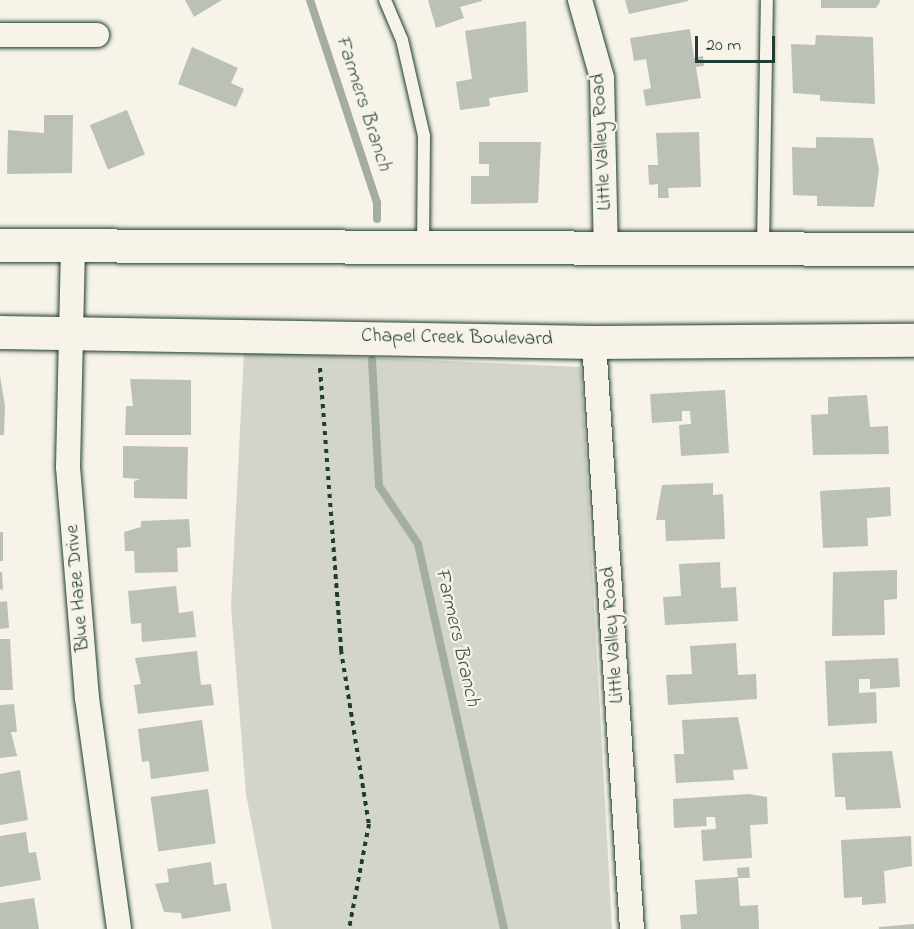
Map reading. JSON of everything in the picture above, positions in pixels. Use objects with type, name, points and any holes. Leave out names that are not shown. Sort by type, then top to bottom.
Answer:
[{"type":"main road","points":[[0,245],[606,251],[914,249]]},
{"type":"main road","name":"Chapel Creek Boulevard","points":[[0,332],[594,342],[914,340]]},
{"type":"street","name":"Little Valley Road","points":[[580,0],[602,78],[606,251]]},
{"type":"street","points":[[0,35],[97,35]]},
{"type":"street","name":"Blue Haze Drive","points":[[73,246],[69,478],[87,698],[119,929]]},
{"type":"street","name":"Little Valley Road","points":[[594,342],[632,929]]},
{"type":"lane","points":[[385,0],[402,40],[424,136],[423,249]]},
{"type":"lane","points":[[763,249],[767,0]]},
{"type":"path","points":[[316,336],[341,650],[369,824],[350,929]]},
{"type":"shaded area","points":[[244,352],[581,367],[612,929],[272,929],[246,794],[231,607]]},
{"type":"building","points":[[185,0],[222,0],[194,17]]},
{"type":"building","points":[[428,0],[482,1],[460,7],[464,18],[436,28]]},
{"type":"building","points":[[625,0],[688,0],[688,1],[629,14]]},
{"type":"building","points":[[821,0],[880,0],[880,2],[876,8],[821,8]]},
{"type":"building","points":[[526,21],[528,92],[489,98],[490,106],[460,110],[456,82],[472,79],[465,31]]},
{"type":"building","points":[[690,29],[694,58],[703,56],[704,66],[696,67],[701,98],[646,106],[643,90],[651,88],[646,59],[634,61],[630,38]]},
{"type":"building","points":[[816,35],[873,37],[875,104],[820,101],[820,95],[793,93],[791,44],[815,45]]},
{"type":"building","points":[[192,47],[238,68],[231,83],[244,89],[236,107],[178,84]]},
{"type":"building","points":[[127,110],[145,155],[108,169],[90,125]]},
{"type":"building","points":[[44,115],[73,115],[72,173],[7,174],[8,130],[44,133]]},
{"type":"building","points":[[699,132],[701,187],[668,188],[669,198],[658,198],[658,184],[649,185],[648,165],[658,165],[656,133]]},
{"type":"building","points":[[816,137],[873,138],[879,170],[874,207],[817,206],[817,196],[793,195],[792,147],[816,148]]},
{"type":"building","points":[[479,142],[541,142],[538,203],[471,204],[471,176],[489,176],[489,164],[479,164]]},
{"type":"building","points":[[0,376],[5,406],[4,435],[0,435]]},
{"type":"building","points":[[130,379],[191,380],[191,435],[125,435],[126,406],[133,406]]},
{"type":"building","points":[[725,390],[729,453],[681,456],[679,425],[691,424],[690,411],[682,411],[682,421],[652,423],[650,394]]},
{"type":"building","points":[[867,395],[870,427],[888,426],[889,454],[813,455],[811,415],[828,414],[828,397]]},
{"type":"building","points":[[123,446],[188,447],[187,499],[134,498],[134,481],[141,479],[123,478]]},
{"type":"building","points":[[713,483],[713,495],[723,494],[725,539],[666,541],[665,520],[656,520],[662,485]]},
{"type":"building","points":[[890,487],[891,516],[867,518],[868,546],[823,548],[820,491]]},
{"type":"building","points":[[189,519],[191,547],[177,548],[178,572],[135,573],[134,551],[125,551],[124,532],[141,527],[141,521]]},
{"type":"building","points":[[0,532],[3,532],[3,561],[0,561]]},
{"type":"building","points":[[720,562],[721,588],[736,587],[738,621],[665,625],[663,597],[681,596],[679,564]]},
{"type":"building","points":[[897,570],[897,599],[884,600],[885,635],[832,636],[833,572]]},
{"type":"building","points":[[0,572],[2,572],[3,590],[0,589]]},
{"type":"building","points":[[176,586],[179,613],[193,611],[196,637],[142,642],[141,623],[131,624],[128,591]]},
{"type":"building","points":[[7,601],[9,628],[0,629],[0,602]]},
{"type":"building","points":[[0,639],[10,639],[13,690],[0,690]]},
{"type":"building","points":[[736,643],[738,675],[756,674],[757,699],[668,705],[666,675],[692,674],[690,646]]},
{"type":"building","points":[[197,651],[201,685],[211,684],[214,705],[138,714],[134,685],[141,684],[135,658]]},
{"type":"building","points":[[898,658],[900,687],[870,689],[870,679],[859,679],[859,693],[876,692],[877,723],[828,726],[825,661]]},
{"type":"building","points":[[14,704],[17,732],[11,732],[17,756],[0,758],[0,705]]},
{"type":"building","points":[[738,717],[748,769],[733,770],[734,780],[676,783],[674,754],[684,754],[682,720]]},
{"type":"building","points":[[202,720],[209,771],[151,779],[149,761],[142,762],[138,729]]},
{"type":"building","points":[[892,751],[901,808],[846,810],[845,797],[835,797],[832,753]]},
{"type":"building","points":[[20,770],[28,820],[0,825],[0,774]]},
{"type":"building","points":[[208,789],[216,843],[158,852],[151,797]]},
{"type":"building","points":[[749,794],[767,797],[768,824],[750,825],[752,858],[703,861],[701,830],[716,829],[715,817],[706,817],[707,826],[674,828],[673,799]]},
{"type":"building","points":[[26,832],[29,853],[36,852],[41,880],[0,887],[0,836]]},
{"type":"building","points":[[911,836],[912,866],[884,871],[886,903],[862,905],[862,897],[844,898],[841,840]]},
{"type":"building","points":[[211,862],[214,885],[226,883],[231,911],[182,919],[181,913],[164,912],[155,884],[169,882],[167,869]]},
{"type":"building","points":[[749,867],[750,878],[738,878],[740,906],[758,905],[759,929],[681,929],[680,915],[697,914],[695,880],[738,877],[737,868]]},
{"type":"building","points":[[34,898],[39,929],[0,929],[0,903]]},
{"type":"building","points":[[914,924],[914,929],[879,929],[879,927]]},
{"type":"waterway","name":"Farmers Branch","points":[[310,0],[377,203],[377,219]]},
{"type":"waterway","name":"Farmers Branch","points":[[372,360],[379,486],[418,544],[504,929]]}]
